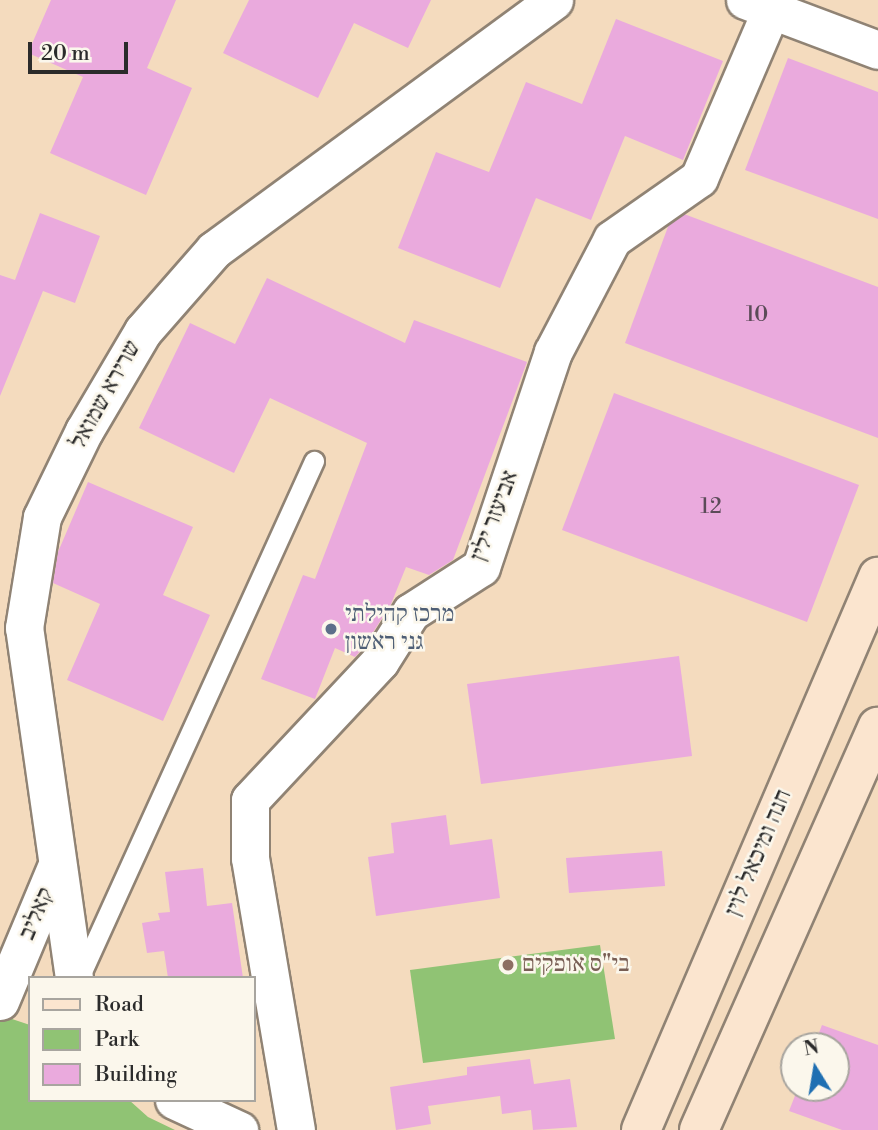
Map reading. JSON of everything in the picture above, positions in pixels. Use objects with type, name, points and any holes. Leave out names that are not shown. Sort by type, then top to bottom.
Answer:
[{"type":"main road","name":"חנה ומיכאל לוין","points":[[641,1130],[878,577]]},
{"type":"main road","points":[[699,1130],[878,727]]},
{"type":"street","name":"שרירא שמואל","points":[[74,976],[24,628],[42,517],[84,431],[143,331],[214,250],[554,0]]},
{"type":"street","points":[[758,5],[878,50]]},
{"type":"street","name":"אביעזר ילין","points":[[296,1130],[250,858],[250,800],[380,661],[411,612],[481,567],[553,352],[612,239],[699,178],[758,5]]},
{"type":"street","name":"קאליב","points":[[0,1001],[57,865]]},
{"type":"street","points":[[178,1102],[239,1130]]},
{"type":"lane","points":[[80,976],[314,461]]},
{"type":"green space","points":[[600,945],[615,1039],[423,1063],[410,970]]},
{"type":"green space","points":[[0,1015],[28,1024],[28,1102],[131,1102],[148,1117],[175,1130],[0,1130]]},
{"type":"building","points":[[51,0],[176,0],[147,68],[192,88],[146,195],[50,153],[83,77],[28,53]]},
{"type":"building","points":[[249,0],[431,0],[408,48],[354,23],[318,98],[223,53]]},
{"type":"building","points":[[616,19],[723,61],[683,160],[625,136],[591,220],[536,198],[500,288],[398,248],[436,152],[489,172],[526,82],[582,104]]},
{"type":"building","points":[[788,58],[878,92],[878,219],[745,170]]},
{"type":"building","points":[[40,213],[100,236],[75,303],[43,291],[0,396],[0,275],[15,280]]},
{"type":"building","points":[[684,214],[878,287],[878,438],[625,343],[669,224]]},
{"type":"building","points":[[267,278],[405,343],[414,320],[527,362],[453,560],[429,575],[406,567],[391,604],[363,648],[355,657],[335,648],[315,699],[261,679],[303,575],[315,579],[367,443],[270,398],[234,473],[139,428],[190,323],[235,344]]},
{"type":"building","points":[[614,393],[859,485],[807,622],[562,530]]},
{"type":"building","points":[[88,482],[193,527],[163,595],[210,615],[163,721],[67,680],[100,604],[53,583],[58,552]]},
{"type":"building","points":[[679,656],[692,756],[481,784],[467,684]]},
{"type":"building","points":[[446,815],[450,845],[492,839],[500,898],[376,916],[368,857],[394,853],[391,823]]},
{"type":"building","points":[[662,851],[665,886],[569,893],[566,858]]},
{"type":"building","points":[[203,868],[207,906],[232,903],[243,976],[168,976],[164,951],[147,953],[142,923],[160,920],[158,913],[170,912],[165,872]]},
{"type":"building","points":[[822,1025],[842,1032],[819,1032]]},
{"type":"building","points":[[850,1035],[878,1045],[878,1130],[842,1130],[789,1111],[793,1102],[850,1102]]},
{"type":"building","points":[[530,1059],[534,1084],[570,1079],[577,1127],[533,1130],[531,1110],[502,1114],[500,1096],[428,1106],[431,1124],[396,1130],[390,1087],[467,1075],[467,1067]]},
{"type":"place","name":"מרכז קהילתי גני ראשון","points":[[331,629]]},
{"type":"place","name":"בי\"ס אופקים","points":[[508,965]]}]
